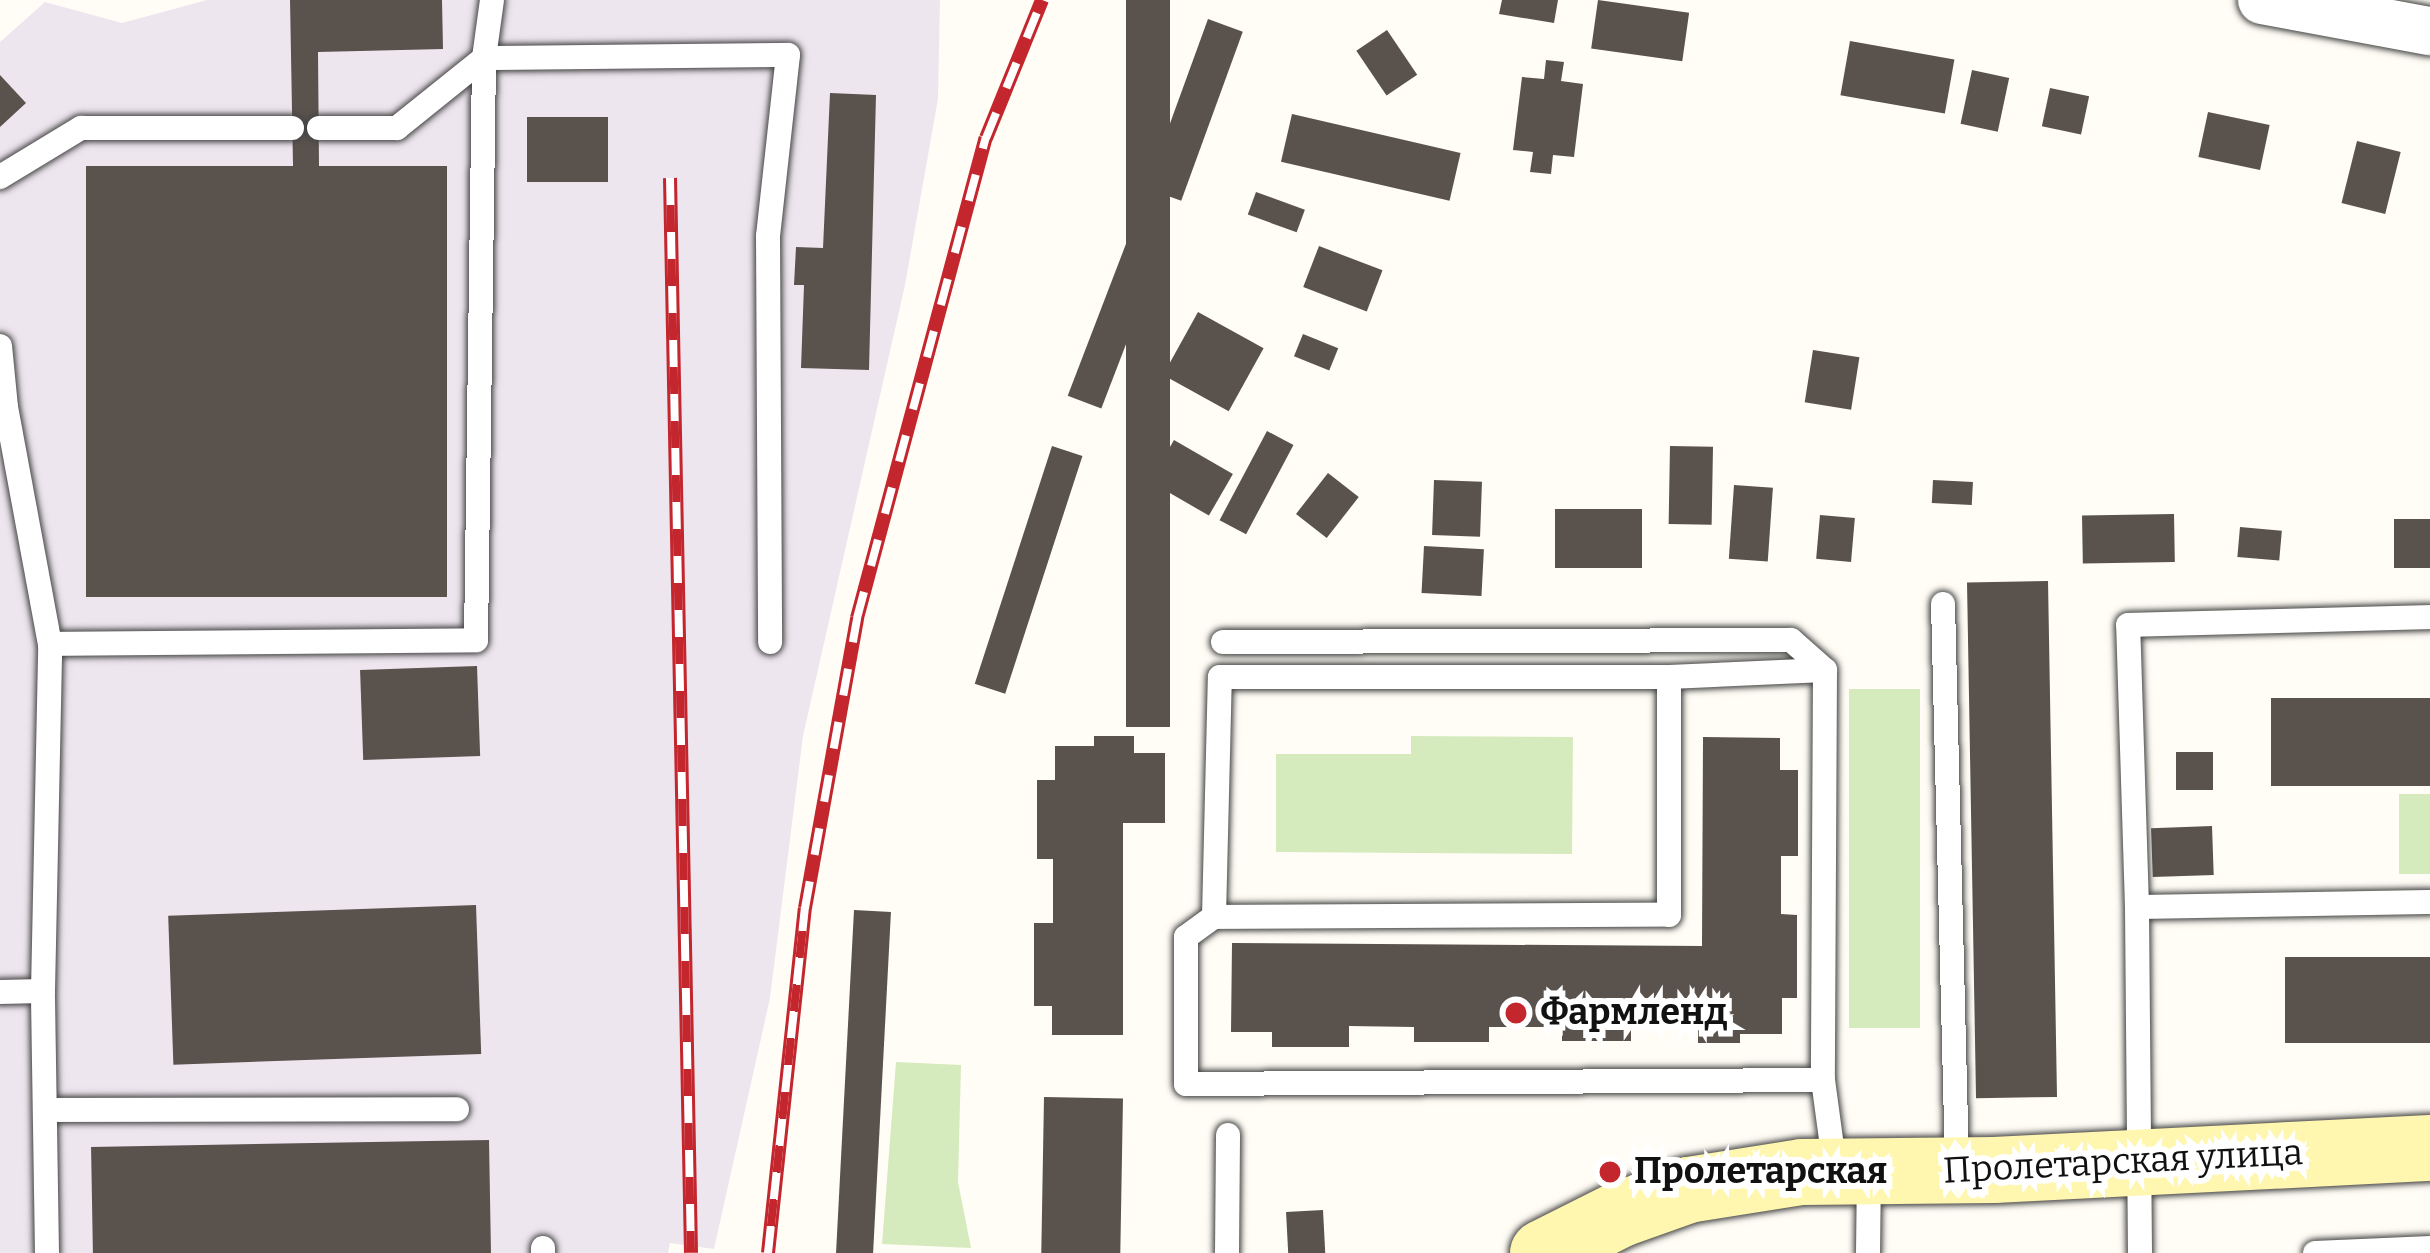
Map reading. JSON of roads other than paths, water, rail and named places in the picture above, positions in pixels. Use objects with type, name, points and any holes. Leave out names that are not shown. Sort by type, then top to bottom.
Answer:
[{"type":"street","points":[[2262,0],[2338,7],[2430,31]]},
{"type":"street","name":"Пролетарская улица","points":[[1543,1253],[1622,1214],[1688,1190],[1852,1170],[1957,1171],[2430,1148]]},
{"type":"lane","points":[[50,644],[476,640],[484,58],[492,0]]},
{"type":"lane","points":[[319,128],[397,128],[484,58],[788,55],[768,236],[770,641]]},
{"type":"lane","points":[[0,177],[81,128],[292,128]]},
{"type":"lane","points":[[0,346],[3,407],[50,644],[43,991],[47,1253]]},
{"type":"lane","points":[[1943,604],[1957,1171]]},
{"type":"lane","points":[[2140,1253],[2137,907],[2128,625],[2430,616]]},
{"type":"lane","points":[[1223,642],[1790,640],[1825,670],[1823,1081],[1852,1170],[1868,1253]]},
{"type":"lane","points":[[1214,917],[1220,677],[1669,677],[1825,670]]},
{"type":"lane","points":[[1669,677],[1669,915],[1214,917],[1186,937],[1186,1084],[1823,1081]]},
{"type":"lane","points":[[2137,907],[2430,902]]},
{"type":"lane","points":[[0,992],[43,991]]},
{"type":"lane","points":[[45,1111],[458,1108]]},
{"type":"lane","points":[[1227,1253],[1228,1135]]},
{"type":"lane","points":[[2315,1253],[2430,1248]]},
{"type":"railway","points":[[768,1253],[805,908],[857,618],[986,138],[1042,0]]},
{"type":"railway","points":[[670,178],[691,1253]]},
{"type":"place","name":"Фармленд","points":[[1516,1013]]},
{"type":"place","name":"Пролетарская","points":[[1610,1172]]}]
